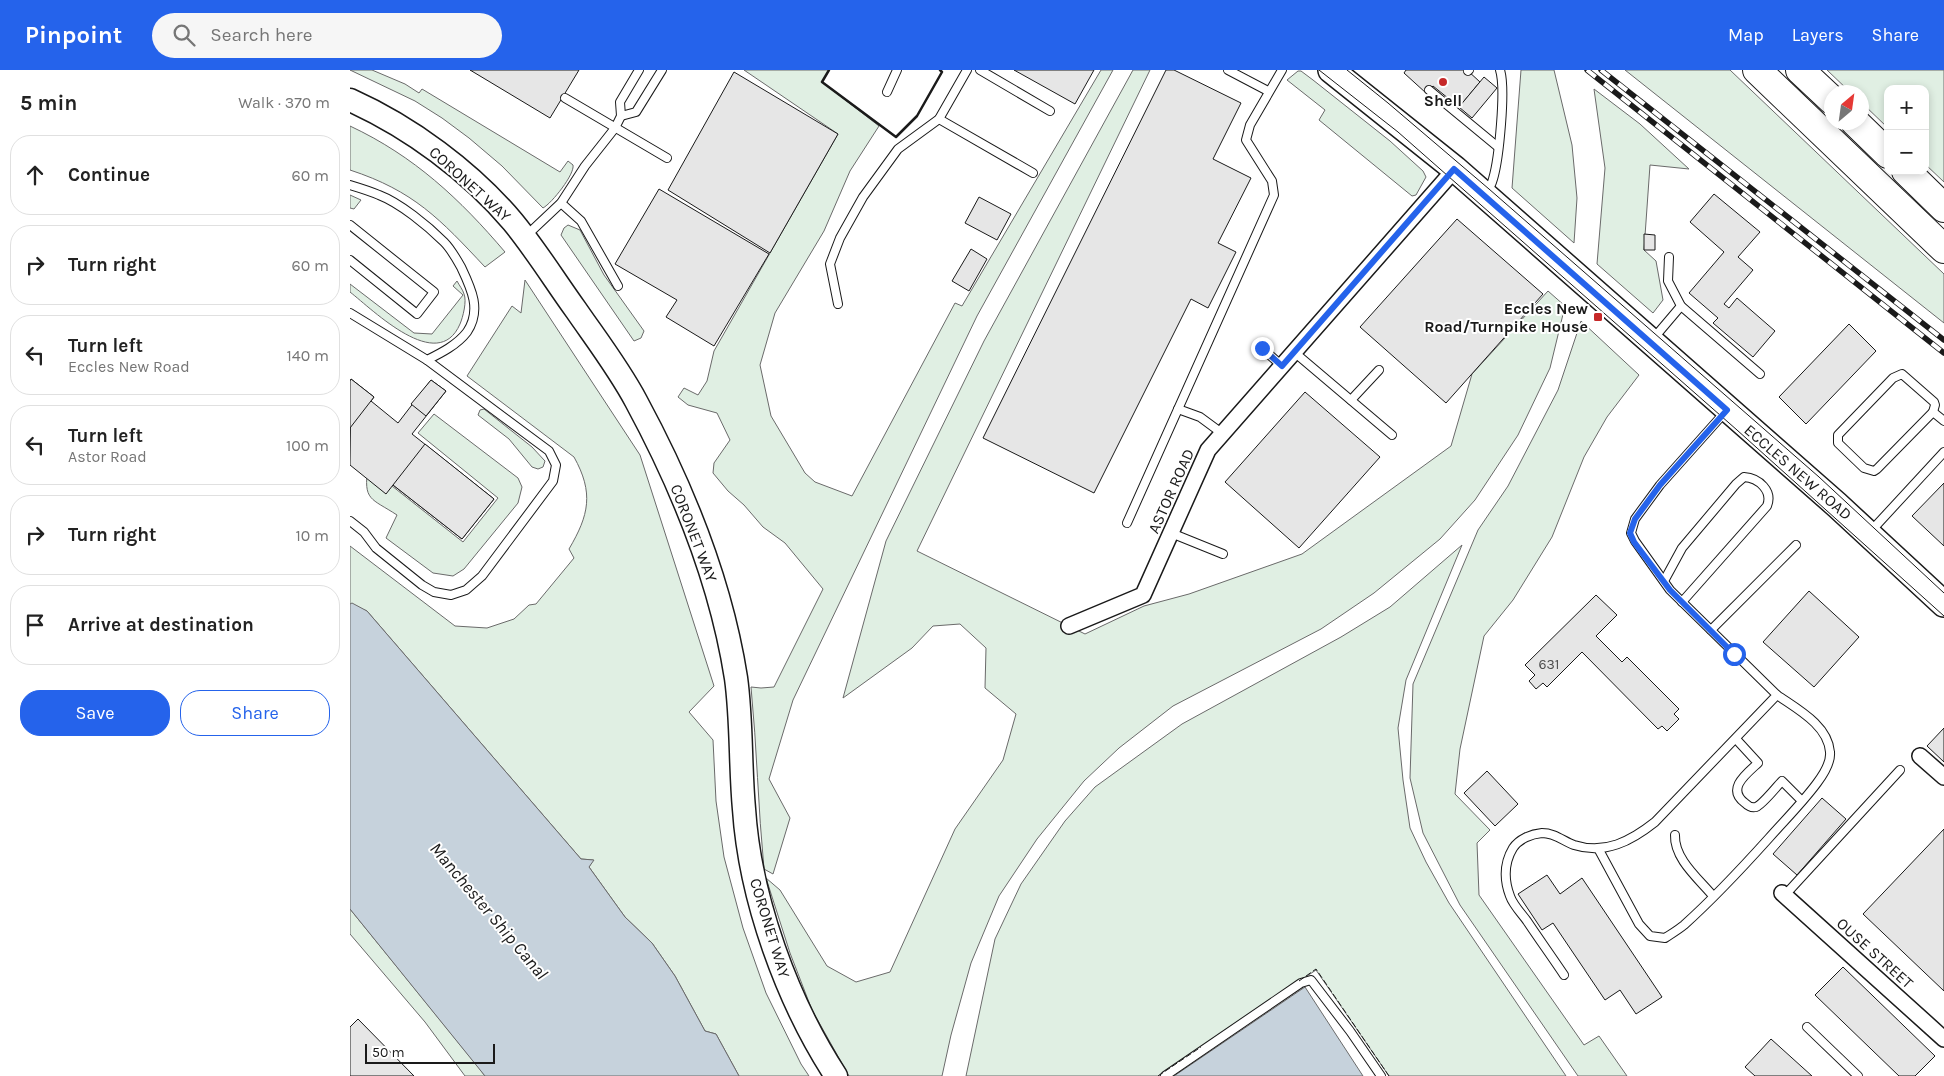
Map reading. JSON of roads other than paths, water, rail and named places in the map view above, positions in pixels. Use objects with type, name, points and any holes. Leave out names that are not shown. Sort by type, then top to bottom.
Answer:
[{"type":"highway","points":[[1757,70],[1944,249]]},
{"type":"highway","points":[[1800,70],[1824,92]]},
{"type":"highway","points":[[1863,130],[1884,150]]},
{"type":"highway","points":[[1910,175],[1944,208]]},
{"type":"main road","name":"ECCLES NEW ROAD","points":[[1331,70],[1485,196],[1868,534],[1944,604]]},
{"type":"street","name":"CORONET WAY","points":[[350,100],[386,116],[422,140],[481,190],[525,238],[635,399],[668,467],[696,534],[719,598],[736,680],[744,811],[754,880],[788,986],[810,1034],[836,1076]]},
{"type":"street","name":"ASTOR ROAD","points":[[1069,626],[1142,595],[1208,450],[1454,169]]},
{"type":"street","points":[[1920,756],[1944,777]]},
{"type":"street","name":"OUSE STREET","points":[[1784,894],[1944,1039]]},
{"type":"lane","points":[[525,238],[561,202],[585,166],[615,128],[621,116],[620,102],[639,70]]},
{"type":"lane","points":[[621,116],[636,112],[662,70]]},
{"type":"lane","points":[[886,92],[897,70]]},
{"type":"lane","points":[[838,304],[830,264],[840,238],[863,196],[898,149],[939,119],[967,70]]},
{"type":"lane","points":[[980,70],[1050,111]]},
{"type":"lane","points":[[1228,70],[1268,90]]},
{"type":"lane","points":[[1127,523],[1274,195],[1272,181],[1246,140],[1250,124],[1268,90],[1282,70]]},
{"type":"lane","points":[[1485,196],[1493,179],[1498,156],[1503,78],[1500,70]]},
{"type":"lane","points":[[1429,90],[1498,147]]},
{"type":"lane","points":[[565,98],[667,158]]},
{"type":"lane","points":[[939,119],[1033,173]]},
{"type":"lane","points":[[350,185],[380,195],[404,210],[444,242],[454,256],[471,288],[475,308],[468,331],[451,347],[427,360]]},
{"type":"lane","points":[[561,202],[581,221],[618,286]]},
{"type":"lane","points":[[350,224],[434,292],[417,314],[350,260]]},
{"type":"lane","points":[[1669,258],[1668,281],[1681,306],[1760,374]]},
{"type":"lane","points":[[1650,343],[1681,306]]},
{"type":"lane","points":[[350,313],[427,360],[549,451],[556,465],[553,481],[482,576],[466,590],[451,595],[434,592],[422,585],[376,548],[364,532],[350,521]]},
{"type":"lane","points":[[1262,348],[1282,366]]},
{"type":"lane","points":[[1294,352],[1392,435]]},
{"type":"lane","points":[[1352,400],[1379,370]]},
{"type":"lane","points":[[1897,375],[1906,377],[1934,402],[1933,412],[1874,471],[1864,468],[1838,443],[1838,435],[1842,430],[1897,375]]},
{"type":"lane","points":[[1178,409],[1200,417],[1223,434]]},
{"type":"lane","points":[[1598,850],[1638,924],[1650,936],[1665,938],[1682,926],[1740,870],[1818,782],[1828,765],[1831,754],[1829,742],[1822,731],[1808,717],[1777,695],[1682,602],[1634,542],[1630,533],[1635,519],[1660,485],[1727,410]]},
{"type":"lane","points":[[1933,412],[1944,421]]},
{"type":"lane","points":[[1868,534],[1943,456]]},
{"type":"lane","points":[[1664,581],[1682,548],[1736,484],[1744,477],[1751,478],[1764,487],[1770,499],[1767,506],[1682,602]]},
{"type":"lane","points":[[1171,533],[1223,554]]},
{"type":"lane","points":[[1711,630],[1796,545]]},
{"type":"lane","points":[[1564,975],[1510,898],[1506,880],[1508,857],[1514,846],[1533,834],[1554,834],[1572,844],[1598,850],[1616,846],[1638,836],[1655,822],[1777,695]]},
{"type":"lane","points":[[1736,739],[1758,763],[1739,782],[1736,789],[1737,794],[1746,804],[1751,807],[1758,806],[1782,781],[1802,801]]},
{"type":"lane","points":[[1784,894],[1900,770]]},
{"type":"lane","points":[[1675,835],[1680,858],[1713,896]]},
{"type":"lane","points":[[1165,1076],[1300,983],[1311,980],[1381,1076]]},
{"type":"lane","points":[[1806,1027],[1858,1076]]},
{"type":"water","name":"Manchester Ship Canal","points":[[352,603],[367,611],[581,859],[594,860],[589,867],[625,917],[652,943],[675,976],[705,1031],[716,1034],[739,1076],[485,1076],[350,909],[350,604]]},
{"type":"water","points":[[1305,987],[1363,1076],[1174,1076]]},
{"type":"tram line","points":[[1319,70],[1398,132],[1737,430],[1944,616]]},
{"type":"tram line","points":[[1347,70],[1489,189],[1819,477],[1944,593]]},
{"type":"railway","points":[[1587,70],[1944,353]]},
{"type":"railway","points":[[1601,70],[1944,340]]},
{"type":"place","name":"Shell","points":[[1443,82]]},
{"type":"place","name":"Eccles New Road/Turnpike House","points":[[1598,317]]}]
